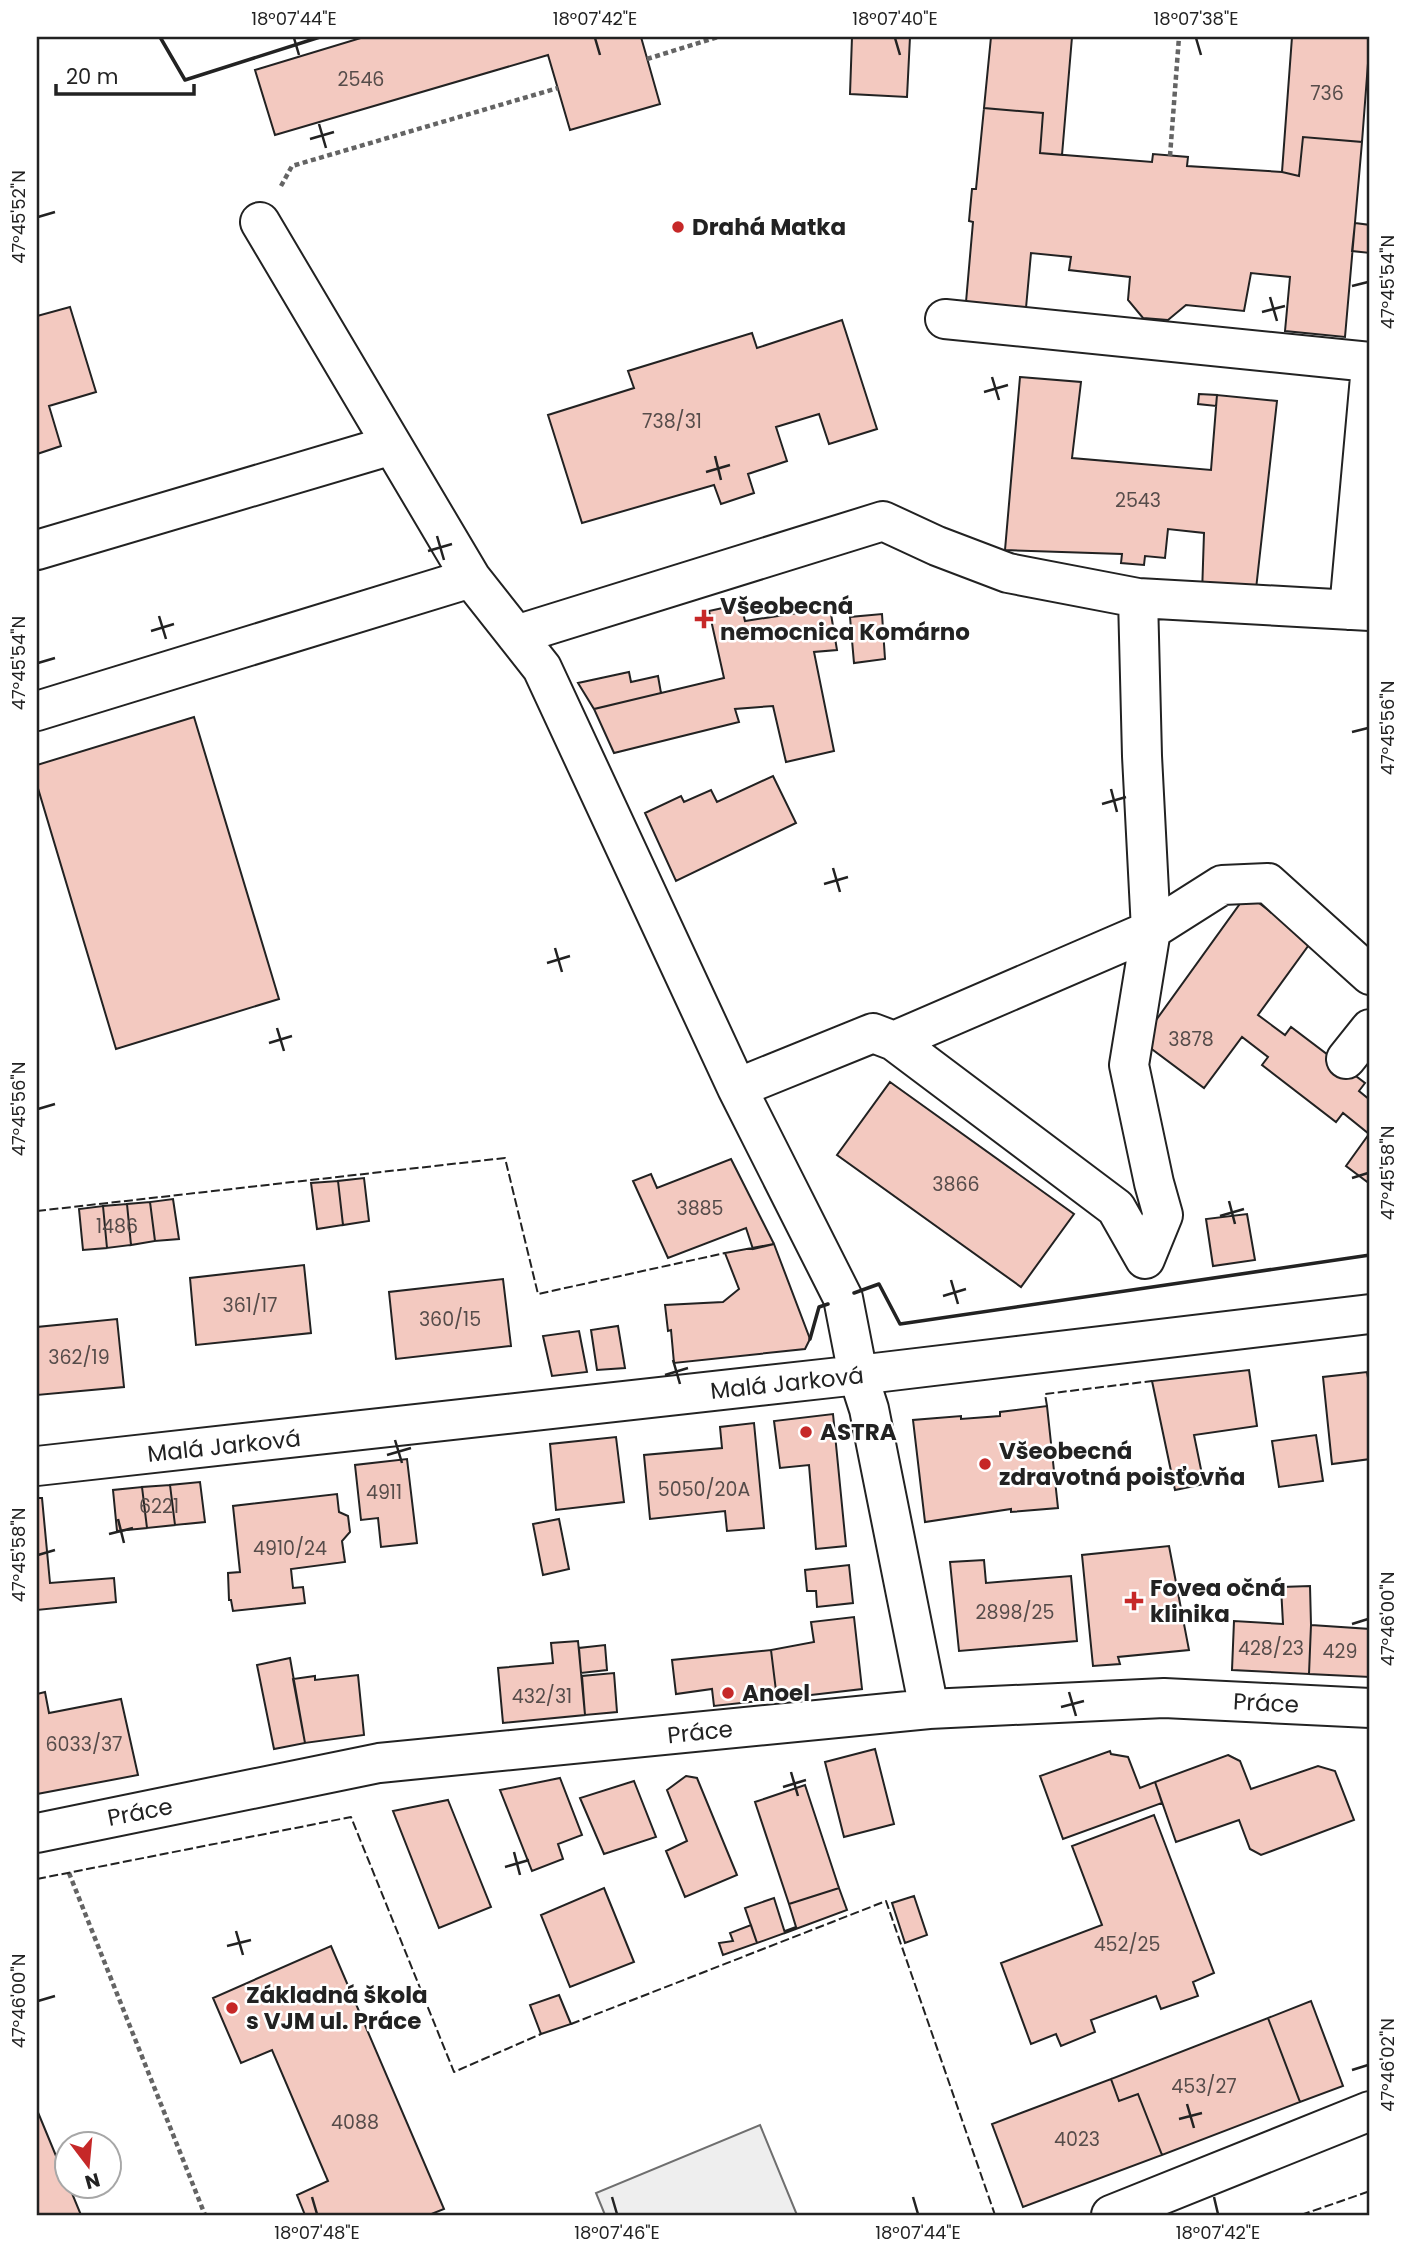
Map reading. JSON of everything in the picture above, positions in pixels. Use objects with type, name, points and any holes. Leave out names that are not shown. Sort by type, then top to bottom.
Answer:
[{"type":"street","points":[[260,222],[471,578],[542,668],[737,1088],[843,1297],[858,1375],[869,1409],[929,1709]]},
{"type":"street","points":[[945,319],[1370,362]]},
{"type":"street","points":[[516,635],[883,521],[937,546],[1008,573],[1139,598],[1359,611],[1370,377]]},
{"type":"street","points":[[37,550],[392,445]]},
{"type":"street","points":[[37,711],[471,578]]},
{"type":"street","points":[[737,1088],[873,1033],[894,1041],[1116,1208],[1145,1259],[1163,1215],[1129,1065],[1151,930],[1142,756],[1139,598]]},
{"type":"street","points":[[894,1041],[1151,930],[1222,885],[1268,883],[1370,975]]},
{"type":"street","points":[[1346,1059],[1370,1029]]},
{"type":"street","name":"Malá Jarková","points":[[37,1466],[858,1375],[1370,1314]]},
{"type":"street","name":"Práce","points":[[37,1833],[379,1763],[929,1709],[1164,1698],[1370,1707]]},
{"type":"street","points":[[1111,2215],[1370,2111]]},
{"type":"path","points":[[647,59],[718,37]]},
{"type":"path","points":[[1170,156],[1179,37]]},
{"type":"path","points":[[260,222],[292,166],[558,88]]},
{"type":"path","points":[[69,1873],[205,2215]]},
{"type":"shaded area","points":[[760,2125],[797,2215],[605,2215],[596,2193]]},
{"type":"building","points":[[364,37],[641,37],[660,104],[570,130],[548,55],[275,135],[255,70]]},
{"type":"building","points":[[852,37],[910,37],[907,97],[850,94]]},
{"type":"building","points":[[991,37],[1072,37],[1062,155],[1040,153],[1043,113],[984,108]]},
{"type":"building","points":[[1292,37],[1370,37],[1362,142],[1303,137],[1299,176],[1282,172]]},
{"type":"building","points":[[984,108],[1043,113],[1040,153],[1152,162],[1153,154],[1188,157],[1187,166],[1282,172],[1299,176],[1303,137],[1362,142],[1345,337],[1285,331],[1290,277],[1251,273],[1244,311],[1186,305],[1168,320],[1143,318],[1128,300],[1130,277],[1069,270],[1071,257],[1031,253],[1026,308],[966,302],[973,222],[969,221],[972,189],[976,189]]},
{"type":"building","points":[[1355,223],[1370,225],[1370,253],[1352,251]]},
{"type":"building","points":[[70,307],[96,392],[49,406],[61,446],[37,454],[37,316]]},
{"type":"building","points":[[842,320],[877,429],[829,444],[819,414],[776,427],[787,461],[748,474],[754,493],[721,504],[714,485],[582,523],[548,415],[634,388],[628,371],[752,333],[757,348]]},
{"type":"building","points":[[1020,377],[1081,382],[1072,458],[1211,470],[1217,395],[1277,401],[1255,598],[1202,594],[1204,533],[1168,529],[1165,558],[1145,556],[1144,565],[1121,563],[1122,554],[1005,550]]},
{"type":"building","points":[[1199,394],[1217,395],[1216,406],[1198,404]]},
{"type":"building","points":[[741,604],[745,621],[830,608],[837,650],[814,652],[834,751],[786,762],[773,706],[735,709],[739,722],[614,753],[594,709],[724,678],[709,611]]},
{"type":"building","points":[[882,614],[885,659],[854,663],[850,617]]},
{"type":"building","points":[[629,672],[631,682],[658,676],[661,693],[594,709],[578,683]]},
{"type":"building","points":[[194,717],[279,999],[116,1049],[37,785],[37,765]]},
{"type":"building","points":[[773,776],[796,823],[676,881],[645,813],[681,796],[684,802],[711,790],[717,802]]},
{"type":"building","points":[[1247,894],[1311,942],[1258,1015],[1285,1035],[1291,1027],[1365,1083],[1359,1091],[1370,1100],[1370,1184],[1346,1166],[1369,1134],[1343,1113],[1336,1122],[1262,1065],[1268,1057],[1242,1037],[1204,1088],[1141,1041]]},
{"type":"building","points":[[890,1082],[1074,1214],[1021,1287],[837,1155]]},
{"type":"building","points":[[731,1159],[774,1244],[753,1249],[746,1228],[668,1258],[633,1181],[651,1174],[657,1188]]},
{"type":"building","points":[[364,1178],[369,1221],[343,1225],[338,1181]]},
{"type":"building","points":[[338,1181],[343,1225],[317,1229],[311,1183]]},
{"type":"building","points":[[173,1199],[179,1239],[155,1241],[150,1202]]},
{"type":"building","points":[[150,1202],[155,1241],[131,1245],[127,1204]]},
{"type":"building","points":[[127,1204],[131,1245],[107,1248],[103,1206]]},
{"type":"building","points":[[103,1206],[107,1248],[83,1250],[79,1209]]},
{"type":"building","points":[[1247,1214],[1255,1260],[1213,1266],[1206,1219]]},
{"type":"building","points":[[774,1244],[810,1339],[805,1349],[674,1363],[665,1305],[723,1302],[739,1289],[725,1253]]},
{"type":"building","points":[[304,1265],[311,1333],[196,1345],[190,1278]]},
{"type":"building","points":[[503,1279],[511,1346],[396,1359],[389,1292]]},
{"type":"building","points":[[117,1319],[124,1387],[37,1395],[37,1327]]},
{"type":"building","points":[[618,1326],[625,1368],[597,1370],[591,1330]]},
{"type":"building","points":[[579,1331],[587,1372],[552,1376],[543,1336]]},
{"type":"building","points":[[1249,1370],[1257,1426],[1194,1435],[1204,1484],[1175,1490],[1152,1381]]},
{"type":"building","points":[[1367,1372],[1370,1378],[1370,1459],[1332,1464],[1323,1377]]},
{"type":"building","name":"Všeobecná zdravotná poisťovňa","points":[[1047,1406],[1058,1508],[1011,1512],[1011,1509],[925,1522],[913,1420],[1000,1416],[1000,1412]]},
{"type":"building","points":[[833,1414],[846,1546],[816,1549],[809,1465],[780,1468],[774,1421]]},
{"type":"building","points":[[754,1423],[764,1528],[727,1531],[725,1511],[650,1519],[644,1455],[722,1448],[720,1427]]},
{"type":"building","points":[[1316,1435],[1323,1481],[1279,1487],[1272,1441]]},
{"type":"building","points":[[616,1437],[624,1502],[556,1510],[550,1444]]},
{"type":"building","points":[[407,1459],[417,1543],[381,1547],[378,1518],[361,1520],[355,1465]]},
{"type":"building","points":[[200,1482],[205,1522],[175,1525],[170,1485]]},
{"type":"building","points":[[170,1485],[175,1525],[147,1528],[142,1487]]},
{"type":"building","points":[[142,1487],[147,1528],[117,1531],[113,1490]]},
{"type":"building","points":[[337,1494],[339,1512],[348,1516],[350,1532],[342,1541],[345,1562],[291,1569],[293,1588],[303,1587],[305,1603],[233,1611],[229,1600],[228,1573],[240,1572],[233,1506]]},
{"type":"building","points":[[37,1498],[42,1498],[50,1583],[114,1578],[116,1602],[37,1610]]},
{"type":"building","points":[[559,1519],[569,1569],[543,1575],[533,1524]]},
{"type":"building","points":[[1169,1546],[1189,1650],[1118,1657],[1120,1664],[1093,1666],[1082,1555]]},
{"type":"building","points":[[984,1560],[986,1583],[1071,1576],[1077,1641],[959,1651],[950,1562]]},
{"type":"building","points":[[849,1565],[853,1603],[817,1607],[816,1591],[807,1591],[805,1570]]},
{"type":"building","points":[[1310,1586],[1309,1674],[1232,1670],[1234,1621],[1283,1624],[1281,1587]]},
{"type":"building","points":[[854,1617],[862,1689],[777,1699],[771,1650],[814,1642],[811,1622]]},
{"type":"building","points":[[1311,1625],[1370,1629],[1370,1677],[1309,1674]]},
{"type":"building","points":[[578,1641],[585,1715],[503,1723],[498,1668],[553,1663],[551,1643]]},
{"type":"building","points":[[605,1645],[607,1670],[581,1673],[579,1648]]},
{"type":"building","points":[[771,1650],[777,1699],[714,1706],[712,1689],[676,1694],[672,1660]]},
{"type":"building","points":[[290,1658],[305,1743],[274,1749],[257,1665]]},
{"type":"building","points":[[614,1673],[617,1712],[585,1715],[582,1676]]},
{"type":"building","points":[[358,1675],[364,1735],[305,1743],[293,1679],[315,1676],[315,1680]]},
{"type":"building","points":[[45,1692],[49,1713],[121,1699],[138,1775],[37,1794],[37,1694]]},
{"type":"building","points":[[875,1749],[894,1824],[844,1837],[825,1762]]},
{"type":"building","points":[[1110,1751],[1111,1754],[1128,1757],[1140,1788],[1155,1782],[1162,1803],[1063,1839],[1040,1776]]},
{"type":"building","points":[[1228,1755],[1240,1761],[1251,1789],[1318,1766],[1335,1771],[1354,1820],[1261,1855],[1250,1849],[1239,1820],[1176,1842],[1155,1782]]},
{"type":"building","points":[[686,1776],[697,1778],[737,1875],[685,1897],[666,1851],[687,1841],[667,1790]]},
{"type":"building","points":[[560,1778],[582,1835],[558,1844],[563,1859],[532,1871],[500,1790]]},
{"type":"building","points":[[634,1781],[656,1837],[604,1854],[580,1798]]},
{"type":"building","points":[[805,1785],[839,1888],[789,1904],[755,1802]]},
{"type":"building","points":[[448,1800],[491,1907],[439,1928],[393,1811]]},
{"type":"building","points":[[1154,1815],[1214,1973],[1193,1982],[1198,1996],[1161,2009],[1156,1996],[1091,2020],[1095,2032],[1061,2046],[1056,2034],[1031,2044],[1001,1963],[1102,1925],[1072,1846]]},
{"type":"building","points":[[604,1888],[634,1962],[570,1987],[541,1915]]},
{"type":"building","points":[[839,1888],[847,1910],[785,1933],[796,1927],[789,1904]]},
{"type":"building","points":[[914,1896],[927,1935],[905,1943],[892,1903]]},
{"type":"building","points":[[774,1898],[785,1933],[757,1943],[745,1908]]},
{"type":"building","points":[[751,1925],[757,1943],[723,1955],[719,1943],[733,1941],[730,1933]]},
{"type":"building","points":[[331,1946],[444,2209],[429,2215],[305,2215],[297,2195],[328,2181],[272,2050],[241,2063],[213,1998]]},
{"type":"building","points":[[559,1995],[571,2024],[541,2034],[530,2005]]},
{"type":"building","points":[[1311,2001],[1343,2086],[1300,2102],[1268,2018]]},
{"type":"building","points":[[1268,2018],[1300,2102],[1162,2155],[1138,2094],[1119,2101],[1111,2079]]},
{"type":"building","points":[[1111,2079],[1119,2101],[1138,2094],[1162,2155],[1023,2207],[992,2124]]},
{"type":"building","points":[[37,2110],[52,2146],[52,2200],[75,2200],[81,2215],[37,2215]]},
{"type":"fence","points":[[37,1211],[505,1158],[538,1294],[725,1253]]},
{"type":"fence","points":[[1047,1406],[1045,1394],[1152,1381]]},
{"type":"fence","points":[[37,1879],[351,1817],[454,2072],[541,2034]]},
{"type":"fence","points":[[571,2024],[886,1901],[995,2215]]},
{"type":"fence","points":[[1301,2215],[1370,2191]]},
{"type":"wall","points":[[160,37],[185,80],[320,37]]},
{"type":"wall","points":[[854,1293],[879,1284],[900,1324],[1370,1255]]},
{"type":"wall","points":[[810,1339],[819,1307],[828,1304]]},
{"type":"place","name":"Drahá Matka","points":[[678,227]]},
{"type":"place","name":"Všeobecná nemocnica Komárno","points":[[704,619]]},
{"type":"place","name":"ASTRA","points":[[806,1432]]},
{"type":"place","name":"Všeobecná zdravotná poisťovňa","points":[[985,1464]]},
{"type":"place","name":"Fovea očná klinika","points":[[1134,1601]]},
{"type":"place","name":"Anoel","points":[[728,1693]]},
{"type":"place","name":"Základná škola s VJM ul. Práce","points":[[232,2008]]}]
